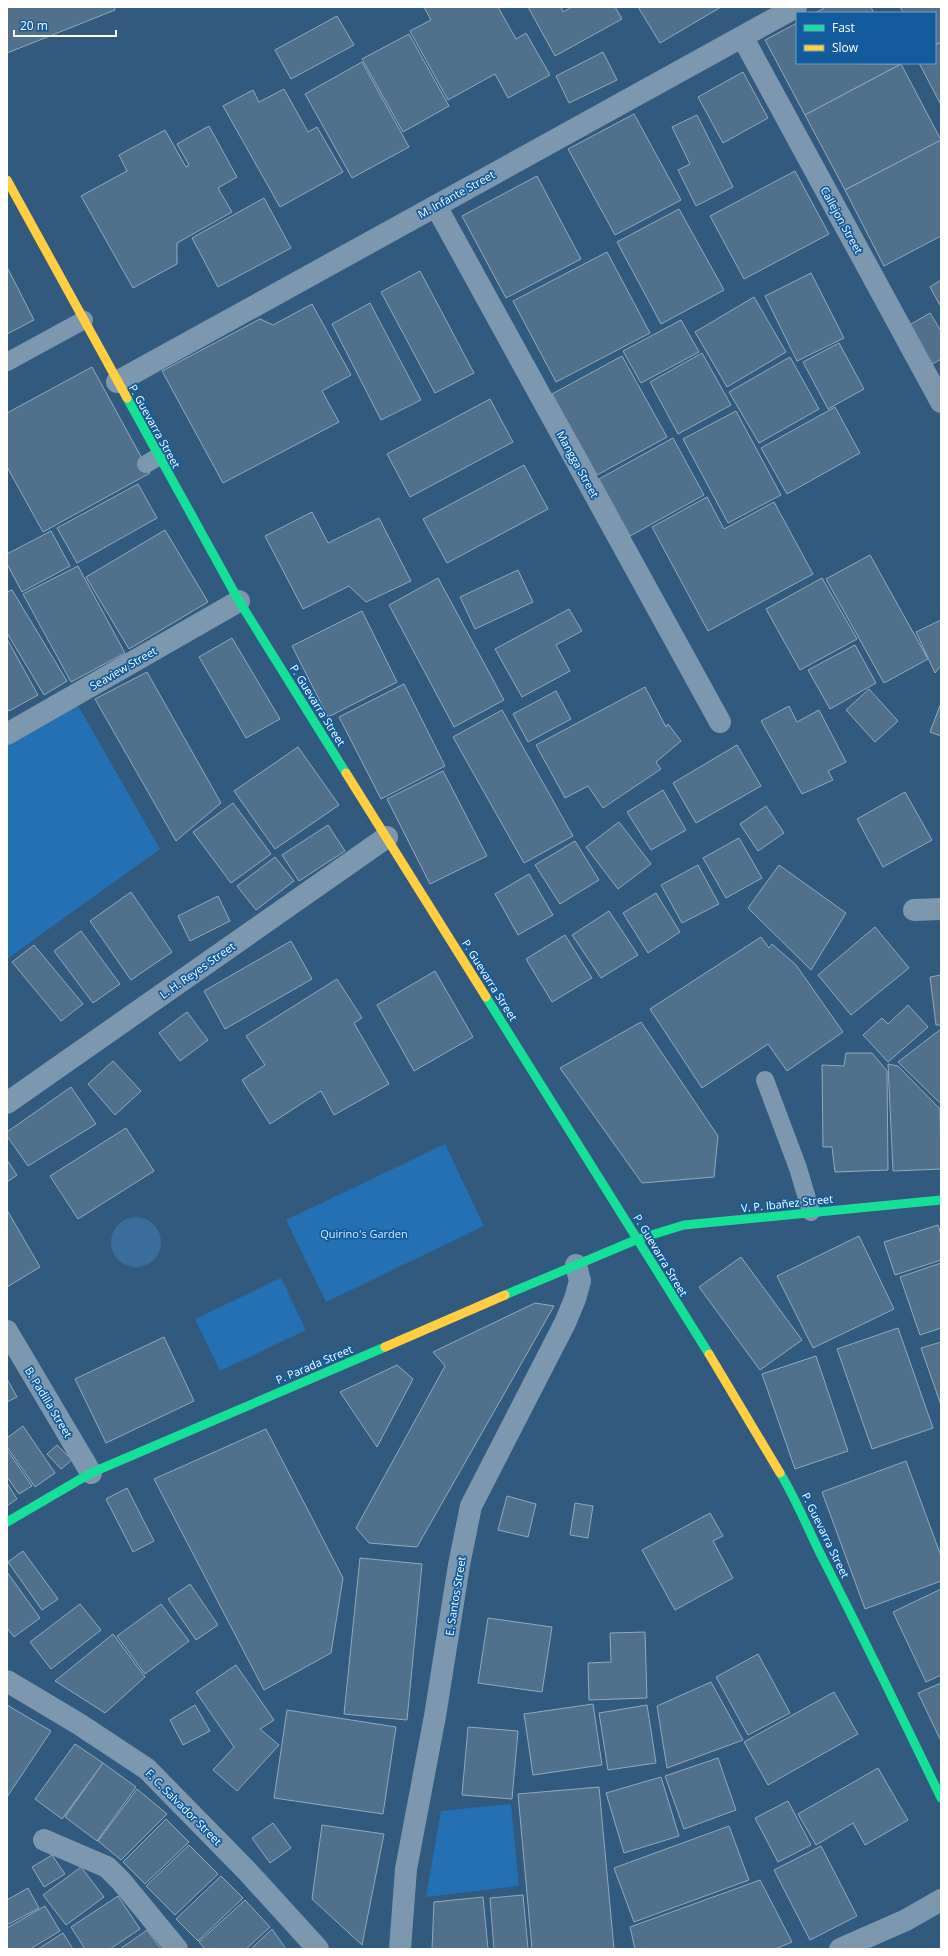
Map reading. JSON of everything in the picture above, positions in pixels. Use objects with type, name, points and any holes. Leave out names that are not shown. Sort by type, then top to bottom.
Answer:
[{"type":"main road","name":"P. Guevarra Street","points":[[7,180],[84,320],[116,382],[152,460],[638,1239],[727,1383],[792,1493],[806,1526],[865,1641],[941,1798]]},
{"type":"main road","name":"V. P. Ibañez Street","points":[[638,1239],[684,1225],[941,1200]]},
{"type":"main road","name":"P. Parada Street","points":[[7,1522],[91,1473],[638,1239]]},
{"type":"street","name":"M. Infante Street","points":[[116,382],[743,38],[796,7]]},
{"type":"street","name":"Callejon Street","points":[[743,38],[941,402]]},
{"type":"street","name":"Mangga Street","points":[[436,206],[720,722]]},
{"type":"street","name":"Seaview Street","points":[[7,734],[239,601]]},
{"type":"street","name":"L. H. Reyes Street","points":[[7,1103],[388,837]]},
{"type":"street","points":[[914,910],[941,909]]},
{"type":"street","name":"E. Santos Street","points":[[400,1949],[406,1869],[435,1716],[457,1576],[471,1506],[565,1323],[575,1299],[580,1281],[576,1265]]},
{"type":"street","name":"B. Padilla Street","points":[[7,1331],[91,1473]]},
{"type":"street","name":"F. C. Salvador Street","points":[[7,1681],[79,1724],[147,1769],[247,1870],[318,1949]]},
{"type":"street","points":[[44,1840],[107,1867],[121,1881],[177,1949]]},
{"type":"street","points":[[840,1949],[906,1920],[941,1900]]},
{"type":"lane","points":[[7,362],[84,320]]},
{"type":"lane","points":[[765,1080],[798,1168],[811,1212]]},
{"type":"green space","points":[[76,702],[160,849],[7,959],[7,744]]},
{"type":"green space","name":"Quirino's Garden","points":[[445,1144],[484,1226],[326,1302],[286,1220]]},
{"type":"green space","points":[[281,1278],[306,1330],[220,1371],[195,1319]]},
{"type":"green space","points":[[511,1804],[519,1886],[426,1897],[441,1811]]},
{"type":"shaded area","points":[[131,1217],[141,1217],[154,1224],[161,1237],[161,1247],[154,1260],[141,1267],[131,1267],[122,1263],[115,1256],[111,1247],[111,1237],[115,1228],[122,1221]]},
{"type":"building","points":[[7,7],[114,7],[115,10],[7,53]]},
{"type":"building","points":[[424,7],[498,7],[516,39],[526,33],[550,75],[508,98],[495,74],[448,100],[410,31],[431,20]]},
{"type":"building","points":[[528,7],[561,7],[563,12],[572,7],[615,7],[622,19],[555,56]]},
{"type":"building","points":[[638,7],[721,7],[660,43]]},
{"type":"building","points":[[826,7],[871,7],[874,12],[817,12]]},
{"type":"building","points":[[900,7],[941,7],[941,42],[936,44],[936,12],[902,12]]},
{"type":"building","points":[[337,16],[354,45],[291,79],[275,50]]},
{"type":"building","points":[[796,24],[796,64],[901,64],[805,115],[765,40]]},
{"type":"building","points":[[409,34],[449,106],[403,132],[362,59]]},
{"type":"building","points":[[941,42],[941,105],[920,64],[936,64],[936,44]]},
{"type":"building","points":[[603,52],[617,80],[569,103],[556,76]]},
{"type":"building","points":[[362,62],[409,147],[352,178],[305,94]]},
{"type":"building","points":[[901,64],[941,140],[845,190],[805,115]]},
{"type":"building","points":[[743,72],[768,118],[723,143],[698,97]]},
{"type":"building","points":[[284,89],[308,132],[317,127],[343,172],[280,207],[223,106],[253,90],[259,102]]},
{"type":"building","points":[[634,114],[681,200],[615,235],[568,149]]},
{"type":"building","points":[[697,115],[733,187],[696,206],[678,170],[690,164],[672,127]]},
{"type":"building","points":[[209,126],[237,177],[218,188],[232,212],[177,243],[177,264],[133,288],[81,196],[127,171],[119,155],[165,130],[186,167],[189,165],[177,144]]},
{"type":"building","points":[[941,140],[941,236],[884,266],[845,190]]},
{"type":"building","points":[[795,171],[829,234],[744,279],[710,216]]},
{"type":"building","points":[[537,176],[581,259],[506,298],[462,216]]},
{"type":"building","points":[[264,198],[291,248],[218,287],[192,238]]},
{"type":"building","points":[[679,209],[724,290],[661,324],[617,242]]},
{"type":"building","points":[[607,252],[650,333],[556,382],[513,301]]},
{"type":"building","points":[[7,267],[34,320],[7,334]]},
{"type":"building","points":[[420,271],[474,373],[435,393],[381,292]]},
{"type":"building","points":[[811,273],[844,338],[797,361],[765,296]]},
{"type":"building","points":[[941,280],[941,307],[930,287]]},
{"type":"building","points":[[754,297],[786,352],[727,387],[695,332]]},
{"type":"building","points":[[370,303],[421,400],[381,420],[332,324]]},
{"type":"building","points":[[312,304],[351,375],[322,391],[339,422],[223,483],[162,371],[260,319],[273,325]]},
{"type":"building","points":[[930,313],[941,331],[941,359],[929,366],[906,327]]},
{"type":"building","points":[[681,320],[699,352],[641,383],[623,351]]},
{"type":"building","points":[[839,343],[864,389],[828,409],[803,362]]},
{"type":"building","points":[[702,353],[731,405],[678,434],[650,382]]},
{"type":"building","points":[[622,356],[667,437],[597,475],[552,394]]},
{"type":"building","points":[[790,357],[819,409],[759,443],[729,392]]},
{"type":"building","points":[[92,367],[150,473],[43,532],[7,467],[7,413]]},
{"type":"building","points":[[490,399],[513,442],[410,497],[387,454]]},
{"type":"building","points":[[835,407],[860,453],[787,494],[761,448]]},
{"type":"building","points":[[736,411],[781,495],[728,523],[683,439]]},
{"type":"building","points":[[673,438],[704,495],[630,536],[599,479]]},
{"type":"building","points":[[524,465],[548,509],[447,563],[423,519]]},
{"type":"building","points":[[138,484],[157,518],[77,563],[57,528]]},
{"type":"building","points":[[707,497],[724,529],[774,502],[813,574],[708,631],[652,527]]},
{"type":"building","points":[[312,512],[328,543],[379,518],[411,581],[366,602],[349,586],[303,609],[265,536]]},
{"type":"building","points":[[165,530],[208,602],[129,649],[86,577]]},
{"type":"building","points":[[51,531],[70,566],[22,592],[7,564],[7,554]]},
{"type":"building","points":[[870,555],[928,659],[884,683],[826,579]]},
{"type":"building","points":[[78,566],[125,653],[71,682],[23,594]]},
{"type":"building","points":[[518,570],[533,602],[475,629],[460,597]]},
{"type":"building","points":[[438,578],[504,700],[454,727],[389,605]]},
{"type":"building","points":[[822,578],[857,639],[800,670],[766,609]]},
{"type":"building","points":[[12,590],[67,681],[44,695],[7,633],[7,592]]},
{"type":"building","points":[[569,609],[582,631],[556,645],[570,671],[522,697],[495,649]]},
{"type":"building","points":[[362,611],[397,682],[328,717],[292,646]]},
{"type":"building","points":[[941,620],[941,665],[935,673],[916,632]]},
{"type":"building","points":[[232,638],[280,719],[246,738],[199,657]]},
{"type":"building","points":[[7,639],[38,695],[9,711],[7,708]]},
{"type":"building","points":[[855,645],[876,683],[830,709],[808,670]]},
{"type":"building","points":[[147,672],[221,803],[176,841],[95,699]]},
{"type":"building","points":[[404,684],[445,766],[381,799],[339,717]]},
{"type":"building","points":[[645,687],[666,727],[668,724],[681,741],[656,762],[661,769],[603,808],[588,786],[565,798],[536,745]]},
{"type":"building","points":[[869,689],[898,721],[875,742],[846,710]]},
{"type":"building","points":[[556,691],[571,719],[528,742],[513,714]]},
{"type":"building","points":[[941,703],[941,736],[930,732]]},
{"type":"building","points":[[789,706],[797,722],[819,710],[846,762],[828,771],[833,780],[802,794],[761,721]]},
{"type":"building","points":[[502,710],[573,836],[524,863],[453,737]]},
{"type":"building","points":[[737,745],[761,786],[696,823],[673,783]]},
{"type":"building","points":[[298,747],[339,805],[275,849],[234,791]]},
{"type":"building","points":[[443,771],[487,856],[430,884],[387,799]]},
{"type":"building","points":[[663,790],[686,830],[651,850],[627,812]]},
{"type":"building","points":[[905,792],[932,840],[883,867],[857,819]]},
{"type":"building","points":[[233,803],[271,854],[231,883],[193,832]]},
{"type":"building","points":[[766,806],[784,833],[758,851],[740,824]]},
{"type":"building","points":[[619,822],[651,864],[618,889],[586,847]]},
{"type":"building","points":[[328,825],[345,851],[299,881],[282,855]]},
{"type":"building","points":[[739,838],[762,878],[726,898],[703,858]]},
{"type":"building","points":[[575,841],[599,880],[560,904],[535,865]]},
{"type":"building","points":[[275,857],[294,881],[256,910],[237,886]]},
{"type":"building","points":[[698,865],[719,904],[682,923],[661,885]]},
{"type":"building","points":[[779,865],[846,913],[811,970],[748,908]]},
{"type":"building","points":[[529,874],[553,915],[518,935],[495,894]]},
{"type":"building","points":[[131,892],[172,952],[131,980],[90,921]]},
{"type":"building","points":[[656,893],[680,932],[648,953],[623,913]]},
{"type":"building","points":[[218,896],[230,921],[190,941],[178,916]]},
{"type":"building","points":[[609,911],[638,955],[601,978],[572,935]]},
{"type":"building","points":[[875,927],[909,968],[851,1015],[818,975]]},
{"type":"building","points":[[81,931],[120,984],[93,1003],[54,951]]},
{"type":"building","points":[[565,935],[592,978],[552,1002],[526,959]]},
{"type":"building","points":[[761,937],[769,948],[772,944],[796,965],[843,1032],[787,1071],[768,1044],[702,1088],[650,1009]]},
{"type":"building","points":[[291,941],[312,979],[225,1029],[204,991]]},
{"type":"building","points":[[34,945],[83,1004],[61,1021],[12,962]]},
{"type":"building","points":[[435,971],[473,1037],[414,1071],[377,1005]]},
{"type":"building","points":[[941,975],[941,1025],[936,1025],[930,977]]},
{"type":"building","points":[[337,979],[362,1018],[354,1023],[389,1084],[334,1115],[321,1091],[270,1124],[242,1080],[265,1065],[246,1036]]},
{"type":"building","points":[[908,1005],[928,1027],[888,1062],[863,1035],[882,1018],[888,1024]]},
{"type":"building","points":[[187,1012],[208,1040],[180,1061],[159,1033]]},
{"type":"building","points":[[641,1022],[718,1136],[714,1177],[642,1183],[560,1068]]},
{"type":"building","points":[[941,1029],[941,1104],[898,1062]]},
{"type":"building","points":[[846,1053],[872,1053],[887,1071],[888,1170],[835,1172],[832,1147],[823,1147],[822,1065],[844,1066]]},
{"type":"building","points":[[113,1061],[141,1091],[115,1115],[88,1084]]},
{"type":"building","points":[[888,1064],[898,1066],[940,1109],[941,1169],[893,1171]]},
{"type":"building","points":[[71,1087],[96,1124],[28,1166],[7,1136],[7,1132]]},
{"type":"building","points":[[126,1128],[154,1171],[78,1219],[50,1176]]},
{"type":"building","points":[[7,1160],[17,1175],[7,1182]]},
{"type":"building","points":[[7,1210],[40,1267],[7,1287]]},
{"type":"building","points":[[938,1225],[941,1235],[941,1260],[895,1275],[884,1242]]},
{"type":"building","points":[[859,1236],[894,1309],[813,1348],[777,1276]]},
{"type":"building","points":[[741,1257],[802,1340],[760,1370],[699,1287]]},
{"type":"building","points":[[941,1263],[941,1328],[920,1335],[900,1277]]},
{"type":"building","points":[[535,1303],[554,1306],[417,1547],[369,1543],[356,1528],[445,1366],[433,1352]]},
{"type":"building","points":[[898,1328],[933,1428],[872,1449],[837,1349]]},
{"type":"building","points":[[164,1337],[194,1401],[106,1443],[75,1379]]},
{"type":"building","points":[[941,1342],[941,1405],[921,1348]]},
{"type":"building","points":[[816,1356],[848,1451],[795,1469],[762,1374]]},
{"type":"building","points":[[397,1365],[413,1379],[377,1447],[340,1392]]},
{"type":"building","points":[[7,1379],[17,1397],[7,1402]]},
{"type":"building","points":[[23,1426],[55,1473],[35,1487],[7,1447],[7,1438]]},
{"type":"building","points":[[266,1429],[343,1578],[331,1653],[264,1690],[154,1479]]},
{"type":"building","points":[[57,1445],[72,1460],[61,1469],[47,1454]]},
{"type":"building","points":[[7,1450],[32,1486],[19,1494],[7,1477]]},
{"type":"building","points":[[906,1461],[941,1556],[941,1581],[865,1609],[822,1492]]},
{"type":"building","points":[[7,1483],[17,1499],[7,1506]]},
{"type":"building","points":[[127,1488],[154,1541],[133,1552],[106,1499]]},
{"type":"building","points":[[507,1496],[536,1504],[528,1537],[498,1530]]},
{"type":"building","points":[[575,1503],[593,1506],[588,1538],[570,1535]]},
{"type":"building","points":[[710,1513],[723,1536],[713,1541],[733,1578],[675,1610],[642,1550]]},
{"type":"building","points":[[23,1551],[58,1599],[42,1610],[8,1562]]},
{"type":"building","points":[[360,1558],[422,1564],[407,1720],[344,1714]]},
{"type":"building","points":[[7,1572],[40,1618],[14,1637],[7,1628]]},
{"type":"building","points":[[190,1584],[218,1625],[196,1640],[168,1599]]},
{"type":"building","points":[[941,1589],[941,1675],[926,1682],[893,1612]]},
{"type":"building","points":[[80,1604],[101,1630],[51,1669],[30,1642]]},
{"type":"building","points":[[161,1604],[189,1641],[145,1674],[117,1636]]},
{"type":"building","points":[[488,1618],[552,1627],[542,1692],[478,1683]]},
{"type":"building","points":[[645,1632],[647,1698],[589,1700],[588,1663],[611,1662],[610,1633]]},
{"type":"building","points":[[113,1634],[145,1677],[105,1713],[55,1681]]},
{"type":"building","points":[[758,1654],[790,1713],[748,1735],[716,1677]]},
{"type":"building","points":[[236,1665],[274,1720],[260,1729],[279,1745],[237,1791],[213,1770],[234,1747],[196,1692]]},
{"type":"building","points":[[711,1682],[743,1740],[667,1768],[657,1706]]},
{"type":"building","points":[[941,1683],[941,1738],[940,1739],[918,1693]]},
{"type":"building","points":[[834,1692],[858,1734],[768,1785],[744,1742]]},
{"type":"building","points":[[593,1704],[602,1765],[533,1775],[524,1714]]},
{"type":"building","points":[[7,1705],[51,1731],[7,1797]]},
{"type":"building","points":[[195,1705],[210,1731],[183,1745],[170,1720]]},
{"type":"building","points":[[647,1705],[656,1763],[608,1770],[599,1713]]},
{"type":"building","points":[[287,1710],[396,1727],[383,1814],[274,1798]]},
{"type":"building","points":[[468,1727],[518,1731],[512,1799],[462,1795]]},
{"type":"building","points":[[75,1744],[103,1763],[62,1819],[35,1799]]},
{"type":"building","points":[[718,1758],[736,1810],[684,1829],[665,1776]]},
{"type":"building","points":[[103,1763],[136,1787],[97,1841],[65,1817]]},
{"type":"building","points":[[878,1768],[908,1820],[865,1845],[853,1823],[816,1845],[798,1814]]},
{"type":"building","points":[[661,1777],[679,1836],[624,1853],[606,1793]]},
{"type":"building","points":[[599,1787],[614,1949],[532,1949],[518,1794]]},
{"type":"building","points":[[137,1789],[167,1814],[121,1860],[98,1841]]},
{"type":"building","points":[[788,1801],[811,1845],[778,1862],[755,1818]]},
{"type":"building","points":[[166,1819],[189,1842],[145,1884],[123,1862]]},
{"type":"building","points":[[273,1823],[291,1848],[270,1863],[252,1838]]},
{"type":"building","points":[[322,1825],[384,1834],[362,1945],[312,1899]]},
{"type":"building","points":[[729,1826],[749,1880],[634,1922],[614,1868]]},
{"type":"building","points":[[189,1845],[218,1874],[175,1915],[146,1886]]},
{"type":"building","points":[[821,1846],[857,1916],[810,1940],[774,1870]]},
{"type":"building","points":[[52,1855],[65,1874],[44,1887],[32,1867]]},
{"type":"building","points":[[81,1867],[104,1897],[66,1925],[43,1895]]},
{"type":"building","points":[[221,1876],[243,1898],[198,1941],[176,1919]]},
{"type":"building","points":[[760,1880],[792,1942],[775,1949],[635,1949],[630,1927]]},
{"type":"building","points":[[28,1888],[39,1908],[7,1925],[7,1900]]},
{"type":"building","points":[[523,1895],[528,1949],[494,1949],[490,1898]]},
{"type":"building","points":[[118,1896],[140,1929],[110,1949],[85,1949],[71,1927]]},
{"type":"building","points":[[483,1897],[488,1949],[432,1949],[434,1902]]},
{"type":"building","points":[[245,1900],[270,1927],[246,1949],[205,1949],[199,1942]]},
{"type":"building","points":[[45,1906],[60,1931],[30,1949],[7,1949],[7,1928]]},
{"type":"building","points":[[272,1929],[286,1949],[251,1949]]},
{"type":"building","points":[[147,1930],[161,1949],[120,1949]]},
{"type":"building","points":[[63,1933],[73,1949],[38,1949]]},
{"type":"traffic: fast","points":[[127,398],[239,601],[346,773]]},
{"type":"traffic: fast","points":[[486,997],[709,1354]]},
{"type":"traffic: fast","points":[[505,1295],[638,1239],[684,1225],[941,1200]]},
{"type":"traffic: fast","points":[[7,1522],[91,1473],[385,1347]]},
{"type":"traffic: fast","points":[[780,1473],[882,1676],[941,1798]]},
{"type":"traffic: slow","points":[[7,180],[127,398]]},
{"type":"traffic: slow","points":[[346,773],[486,997]]},
{"type":"traffic: slow","points":[[385,1347],[505,1295]]},
{"type":"traffic: slow","points":[[709,1354],[780,1473]]}]
